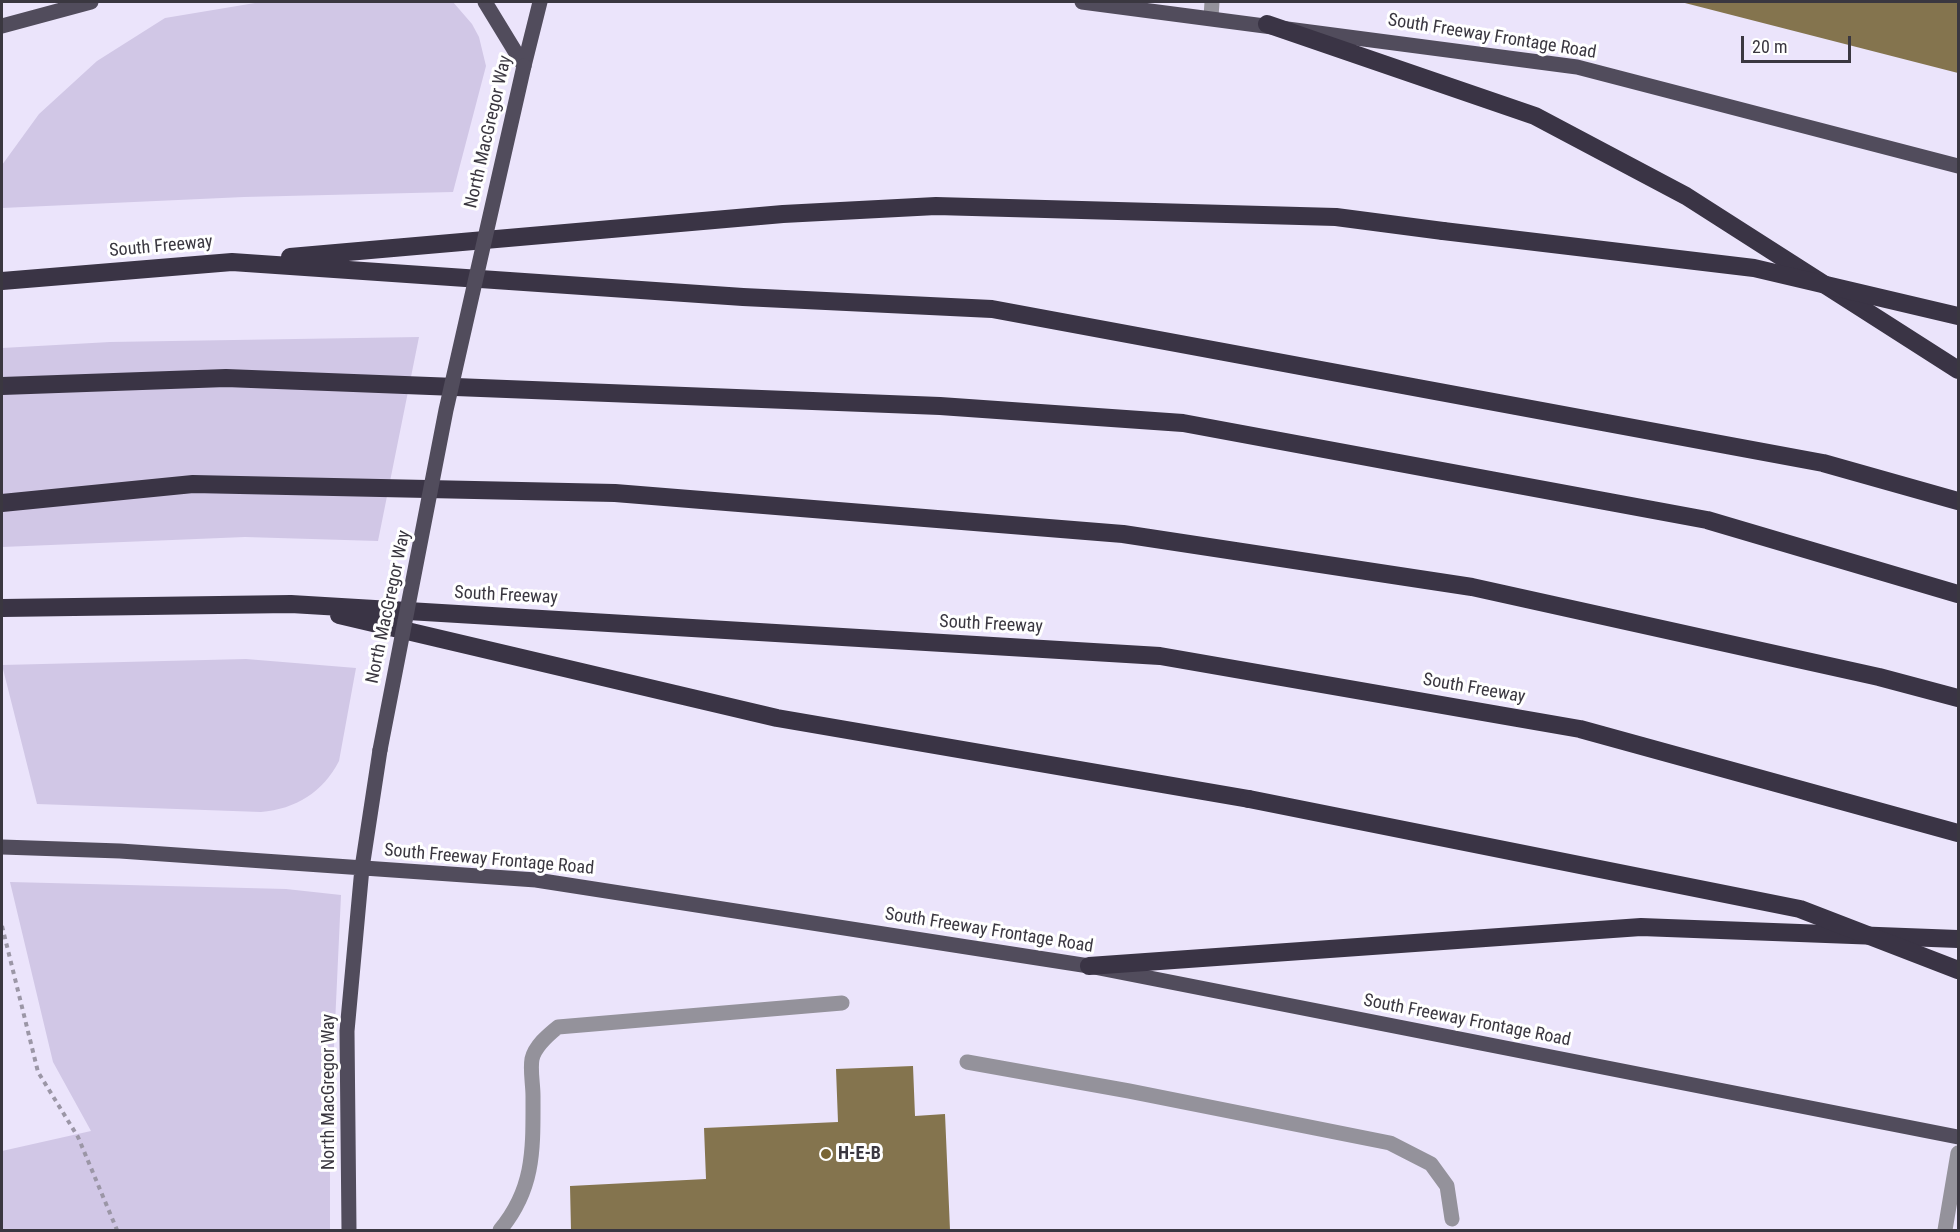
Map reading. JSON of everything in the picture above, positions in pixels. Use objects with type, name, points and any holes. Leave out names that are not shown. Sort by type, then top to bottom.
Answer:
[{"type":"highway","points":[[1268,24],[1535,116],[1686,196],[1959,370]]},
{"type":"highway","points":[[232,262],[783,214],[936,206],[1336,217],[1754,268],[1959,316]]},
{"type":"highway","name":"South Freeway","points":[[2,281],[232,262],[743,297],[992,309],[1823,463],[1959,501]]},
{"type":"highway","points":[[2,386],[226,378],[940,406],[1183,423],[1707,520],[1959,594]]},
{"type":"highway","points":[[2,503],[193,484],[615,493],[1123,534],[1472,587],[1669,633],[1879,677],[1959,698]]},
{"type":"highway","points":[[291,604],[777,718],[1249,799],[1800,909],[1959,970]]},
{"type":"highway","name":"South Freeway","points":[[2,608],[291,604],[1160,656],[1580,729],[1959,833]]},
{"type":"highway","points":[[1089,966],[1641,927],[1959,939]]},
{"type":"main road","points":[[2,26],[91,2]]},
{"type":"main road","points":[[485,2],[524,66]]},
{"type":"main road","name":"North MacGregor Way","points":[[349,1230],[347,1031],[362,868],[380,750],[446,410],[540,2]]},
{"type":"main road","name":"South Freeway Frontage Road","points":[[1082,2],[1211,9],[1268,24],[1577,67],[1959,166]]},
{"type":"main road","name":"South Freeway Frontage Road","points":[[2,847],[120,851],[449,872],[536,880],[1089,966],[1959,1137]]},
{"type":"lane","points":[[500,1230],[515,1212],[525,1190],[533,1154],[532,1057],[543,1039],[558,1027],[842,1003]]},
{"type":"lane","points":[[967,1062],[1129,1091],[1390,1143],[1431,1164],[1447,1186],[1452,1219]]},
{"type":"lane","points":[[1945,1230],[1959,1154]]},
{"type":"path","points":[[2,926],[38,1072],[78,1137],[117,1230]]},
{"type":"shaded area","points":[[261,2],[453,2],[472,24],[479,37],[486,66],[453,192],[244,197],[2,208],[2,165],[39,114],[97,61],[165,18]]},
{"type":"shaded area","points":[[419,337],[378,541],[245,537],[2,547],[2,348],[110,342]]},
{"type":"shaded area","points":[[246,659],[356,668],[339,761],[325,782],[307,797],[286,807],[261,812],[37,804],[2,665]]},
{"type":"shaded area","points":[[10,882],[286,889],[341,895],[330,1132],[330,1230],[2,1230],[2,1151],[91,1131],[53,1062]]},
{"type":"building","points":[[1681,2],[1958,2],[1958,73]]},
{"type":"building","name":"H-E-B","points":[[913,1066],[915,1116],[945,1114],[950,1230],[571,1230],[570,1186],[706,1179],[704,1128],[838,1122],[836,1069]]},
{"type":"place","name":"H-E-B","points":[[826,1154]]}]
